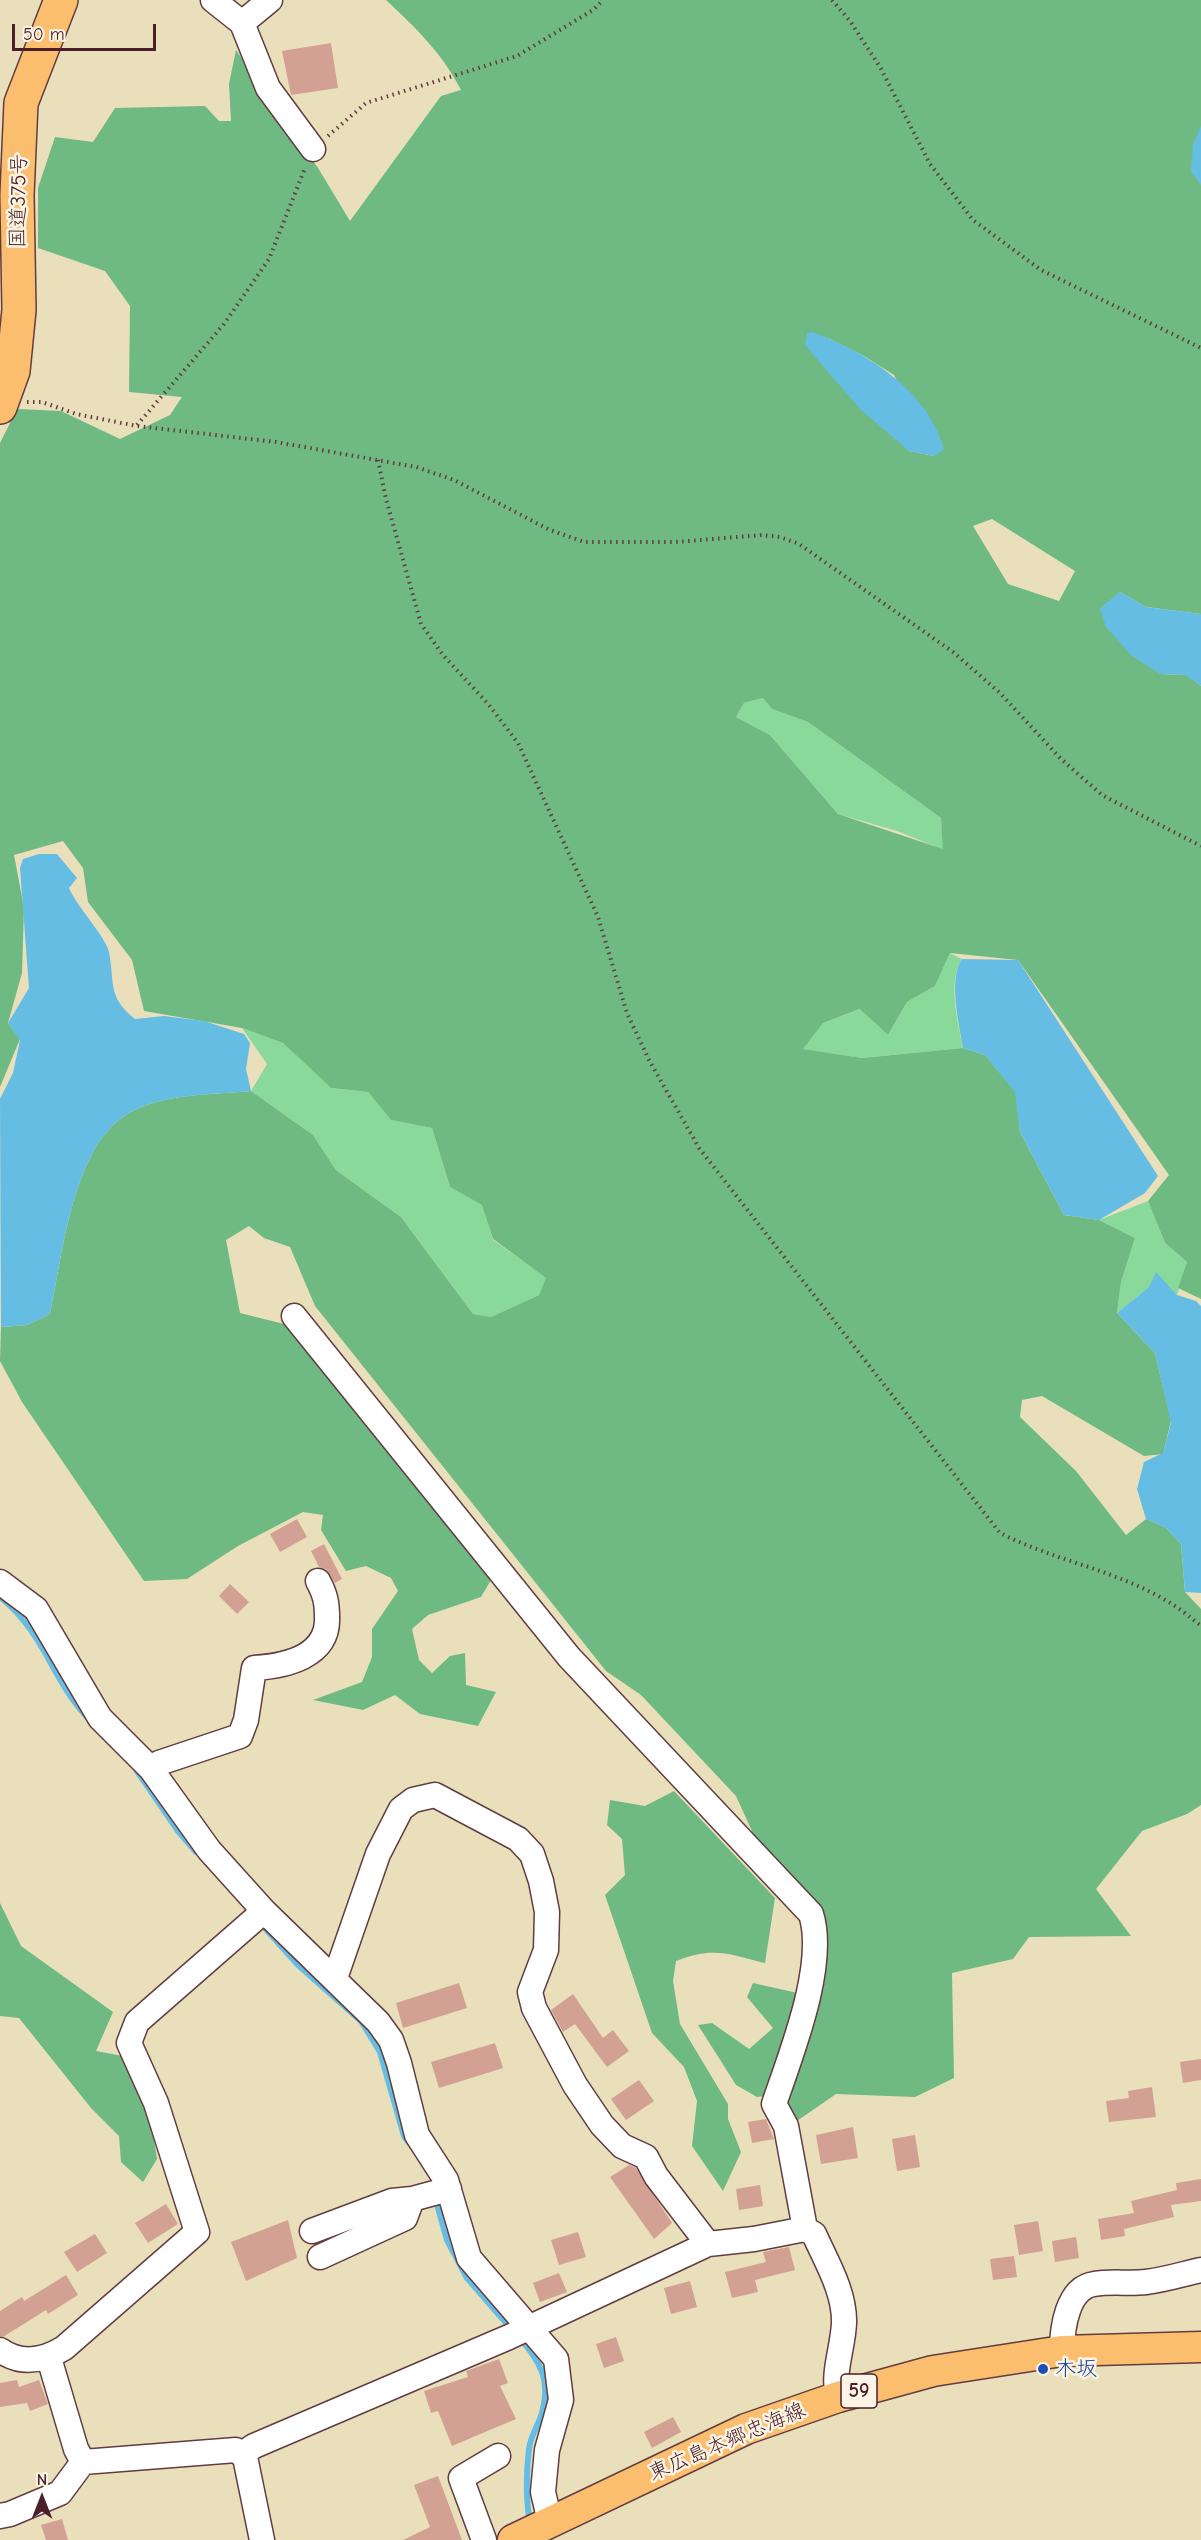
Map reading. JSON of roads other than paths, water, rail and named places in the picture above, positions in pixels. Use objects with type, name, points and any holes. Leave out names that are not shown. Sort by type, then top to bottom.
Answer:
[{"type":"highway","name":"国道375号","points":[[1,404],[13,371],[7,355],[19,310],[17,195],[21,103],[61,0]]},
{"type":"main road","name":"東広島本郷忠海線","points":[[532,2530],[746,2429],[838,2397],[933,2371],[1062,2351],[1201,2347]]},
{"type":"street","points":[[213,0],[243,23],[268,88],[313,149]]},
{"type":"street","points":[[243,23],[270,0]]},
{"type":"street","points":[[294,1316],[569,1657],[811,1914],[816,1930],[815,1945],[804,2016],[774,2104],[786,2126],[805,2229]]},
{"type":"street","points":[[151,1769],[159,1763],[218,1746],[240,1736],[246,1720],[254,1668],[279,1666],[297,1660],[315,1648],[324,1637],[327,1622],[326,1595],[318,1581]]},
{"type":"street","points":[[0,1582],[36,1609],[100,1718],[151,1769],[258,1917],[335,1978],[378,2022],[391,2040],[432,2193],[469,2258],[520,2332],[556,2359],[561,2400],[547,2450],[543,2492],[532,2530]]},
{"type":"street","points":[[335,1978],[378,1854],[401,1809],[413,1800],[435,1795],[518,1839],[531,1854],[541,1881],[547,1912],[546,1950],[530,1992],[534,2007],[575,2085],[602,2125],[622,2146],[646,2157],[656,2176],[708,2244]]},
{"type":"street","points":[[0,2350],[11,2358],[33,2360],[49,2358],[73,2341],[197,2232],[156,2103],[129,2043],[137,2022],[258,1917]]},
{"type":"street","points":[[312,2231],[392,2200],[432,2193]]},
{"type":"street","points":[[320,2258],[405,2218],[432,2193]]},
{"type":"street","points":[[242,2454],[254,2446],[520,2332],[708,2244],[754,2239],[805,2229],[814,2234],[841,2295],[844,2320],[840,2362],[834,2380],[838,2397]]},
{"type":"street","points":[[1062,2351],[1062,2329],[1070,2307],[1083,2288],[1093,2284],[1147,2282],[1201,2270]]},
{"type":"street","points":[[49,2358],[82,2462]]},
{"type":"street","points":[[82,2462],[236,2450],[245,2457],[262,2540]]},
{"type":"street","points":[[484,2540],[461,2478],[498,2456]]},
{"type":"street","points":[[0,2516],[60,2493],[82,2462]]},
{"type":"water","points":[[1201,126],[1201,185],[1191,172],[1193,145]]},
{"type":"water","points":[[812,332],[853,350],[892,376],[924,409],[936,428],[944,449],[934,456],[909,451],[861,410],[805,345],[807,333]]},
{"type":"water","points":[[1120,592],[1146,607],[1201,614],[1201,686],[1186,675],[1160,674],[1131,655],[1106,627],[1100,608]]},
{"type":"water","points":[[39,854],[57,854],[77,878],[69,888],[107,946],[116,996],[126,1011],[135,1019],[164,1016],[204,1021],[244,1034],[250,1043],[246,1069],[251,1091],[159,1101],[131,1112],[111,1127],[95,1148],[73,1202],[50,1314],[27,1325],[1,1327],[0,1099],[13,1073],[20,1040],[8,1023],[29,988],[20,868],[23,859]]},
{"type":"water","points":[[962,959],[1018,960],[1158,1176],[1145,1193],[1099,1220],[1064,1215],[1020,1132],[1015,1092],[985,1055],[963,1048],[955,990],[958,968]]},
{"type":"water","points":[[1156,1272],[1177,1295],[1196,1301],[1201,1306],[1201,1593],[1185,1592],[1181,1544],[1165,1527],[1146,1519],[1137,1489],[1144,1462],[1163,1453],[1171,1423],[1155,1353],[1117,1313],[1149,1287]]},
{"type":"waterway","points":[[0,1597],[28,1625],[65,1687],[87,1717]]},
{"type":"waterway","points":[[137,1771],[178,1831],[196,1852]]},
{"type":"waterway","points":[[263,1926],[298,1965],[361,2021],[380,2052],[404,2136],[409,2143]]},
{"type":"waterway","points":[[435,2197],[447,2240],[467,2278],[513,2331]]},
{"type":"waterway","points":[[520,2338],[540,2366],[545,2385],[544,2407],[529,2449],[527,2487],[530,2524]]},
{"type":"place","name":"木坂","points":[[1043,2369]]}]
